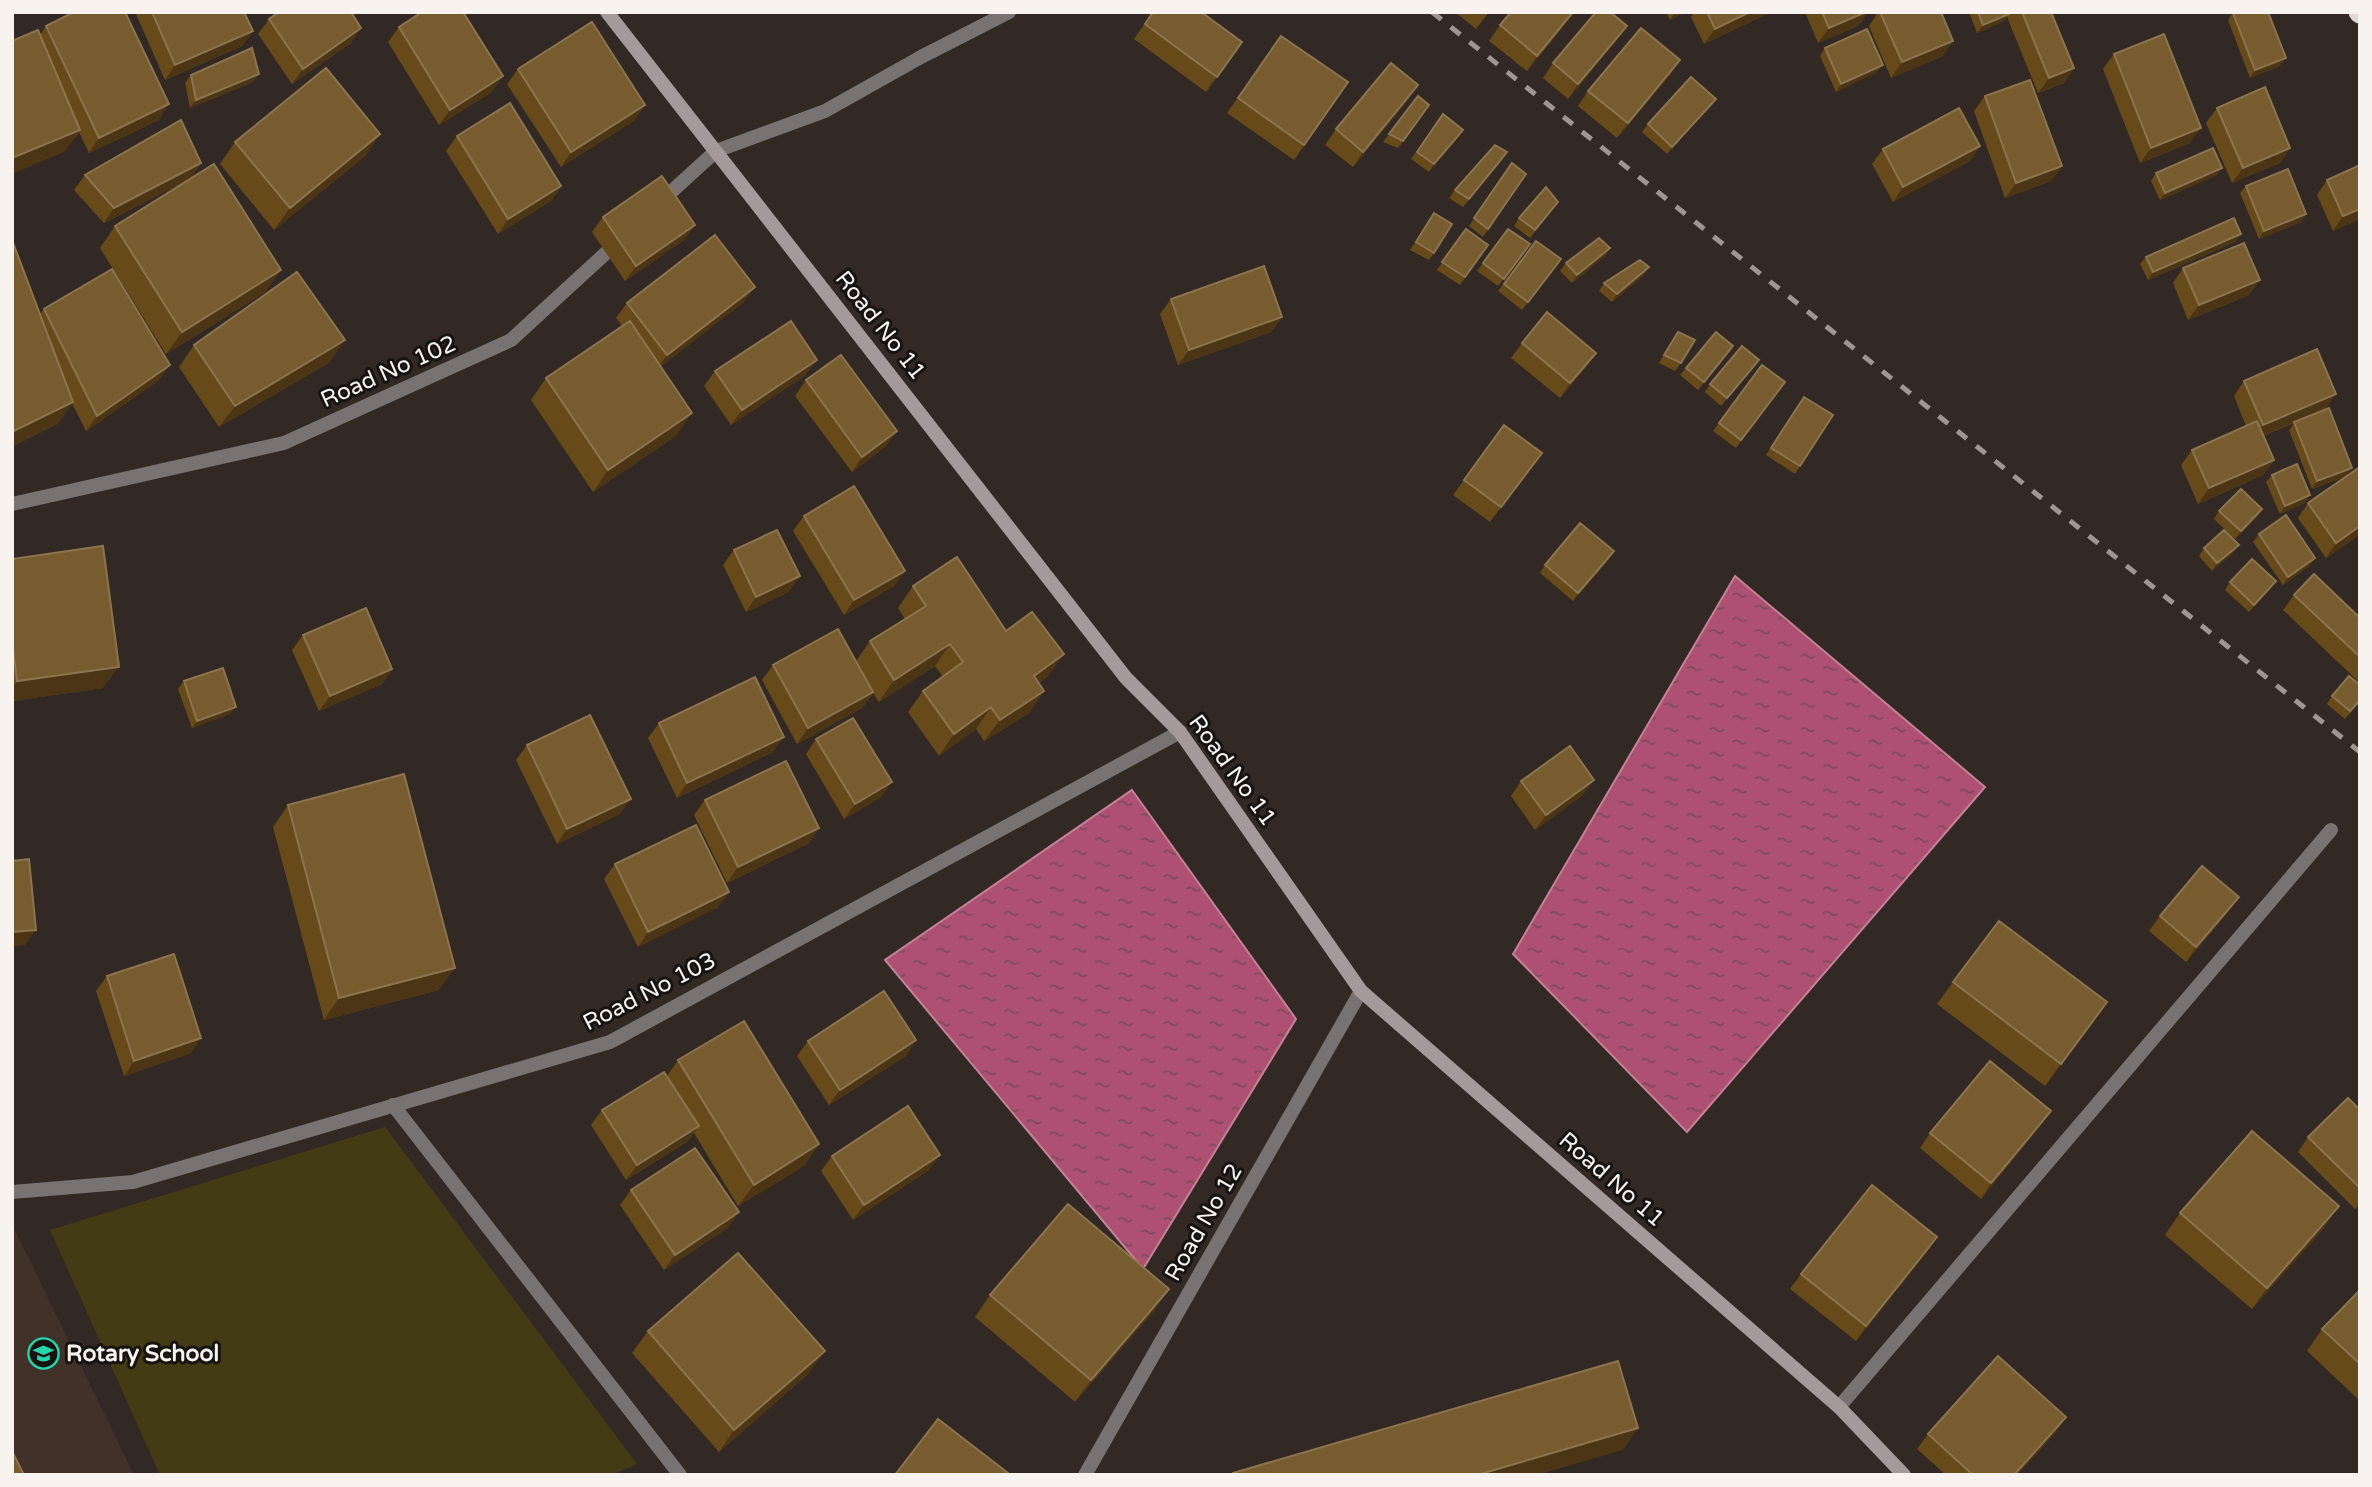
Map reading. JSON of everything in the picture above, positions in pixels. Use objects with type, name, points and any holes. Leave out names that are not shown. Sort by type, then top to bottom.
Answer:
[{"type":"street","name":"Road No 11","points":[[607,12],[1126,678],[1180,732],[1361,991],[1839,1407],[1903,1475]]},
{"type":"street","points":[[716,151],[825,111],[1009,12]]},
{"type":"street","name":"Road No 102","points":[[12,504],[284,443],[511,340],[716,151]]},
{"type":"street","name":"Road No 103","points":[[12,1192],[133,1182],[610,1042],[1180,732]]},
{"type":"street","points":[[1839,1407],[2331,830]]},
{"type":"street","name":"Road No 12","points":[[1085,1475],[1361,991]]},
{"type":"street","points":[[393,1105],[680,1475]]},
{"type":"shaded area","points":[[385,1127],[637,1464],[611,1475],[160,1475],[50,1230]]},
{"type":"shaded area","name":"Rotary School","points":[[15,1230],[134,1475],[12,1475],[12,1231]]},
{"type":"water","points":[[1735,576],[1985,787],[1687,1132],[1513,954]]},
{"type":"water","points":[[1132,790],[1296,1019],[1143,1269],[885,960]]},
{"type":"building","points":[[74,12],[125,12],[169,104],[99,138],[46,26]]},
{"type":"building","points":[[152,12],[244,12],[253,31],[175,65]]},
{"type":"building","points":[[279,12],[351,12],[361,28],[303,69],[269,19]]},
{"type":"building","points":[[422,12],[463,12],[503,76],[450,110],[399,27]]},
{"type":"building","points":[[1153,12],[1201,12],[1242,42],[1217,77],[1145,24]]},
{"type":"building","points":[[1511,12],[1573,12],[1537,56],[1500,25]]},
{"type":"building","points":[[1596,12],[1610,12],[1627,26],[1578,84],[1553,63]]},
{"type":"building","points":[[1707,12],[1750,12],[1715,29]]},
{"type":"building","points":[[1822,12],[1866,12],[1829,28]]},
{"type":"building","points":[[1880,12],[1941,12],[1953,41],[1902,62]]},
{"type":"building","points":[[1978,12],[2009,12],[2009,14],[1983,25]]},
{"type":"building","points":[[2022,12],[2051,12],[2074,68],[2049,78]]},
{"type":"building","points":[[2234,12],[2268,12],[2286,58],[2255,70]]},
{"type":"building","points":[[592,22],[645,105],[571,152],[518,69]]},
{"type":"building","points":[[1641,28],[1680,60],[1628,123],[1588,91]]},
{"type":"building","points":[[1867,29],[1883,65],[1841,84],[1825,48]]},
{"type":"building","points":[[38,30],[80,130],[12,158],[12,41]]},
{"type":"building","points":[[2164,34],[2201,128],[2151,148],[2114,54]]},
{"type":"building","points":[[1281,36],[1348,82],[1304,145],[1238,98]]},
{"type":"building","points":[[252,48],[259,74],[196,100],[191,75]]},
{"type":"building","points":[[1391,63],[1418,85],[1363,152],[1336,129]]},
{"type":"building","points":[[326,68],[380,134],[290,208],[235,142]]},
{"type":"building","points":[[1691,77],[1716,99],[1672,147],[1648,124]]},
{"type":"building","points":[[2030,80],[2062,166],[2016,183],[1985,96]]},
{"type":"building","points":[[2265,87],[2290,148],[2243,168],[2217,108]]},
{"type":"building","points":[[1418,96],[1429,105],[1403,141],[1389,134]]},
{"type":"building","points":[[510,103],[561,186],[508,219],[457,136]]},
{"type":"building","points":[[1959,108],[1980,146],[1903,187],[1883,149]]},
{"type":"building","points":[[1443,114],[1463,130],[1434,164],[1417,152]]},
{"type":"building","points":[[181,120],[201,163],[114,208],[85,175]]},
{"type":"building","points":[[1495,145],[1507,152],[1469,199],[1455,190]]},
{"type":"building","points":[[2213,148],[2222,168],[2165,193],[2156,173]]},
{"type":"building","points":[[1512,163],[1526,174],[1488,229],[1474,218]]},
{"type":"building","points":[[214,164],[281,270],[182,332],[115,226]]},
{"type":"building","points":[[2360,165],[2360,209],[2343,216],[2327,180]]},
{"type":"building","points":[[2288,169],[2306,214],[2264,231],[2246,186]]},
{"type":"building","points":[[662,176],[695,225],[636,266],[603,217]]},
{"type":"building","points":[[1546,187],[1558,202],[1535,230],[1519,218]]},
{"type":"building","points":[[1434,213],[1452,224],[1434,253],[1416,242]]},
{"type":"building","points":[[2234,218],[2241,234],[2153,272],[2146,257]]},
{"type":"building","points":[[1466,229],[1488,245],[1465,277],[1442,262]]},
{"type":"building","points":[[1508,229],[1530,244],[1504,279],[1483,263]]},
{"type":"building","points":[[715,235],[755,287],[667,355],[627,303]]},
{"type":"building","points":[[1599,238],[1610,248],[1577,275],[1566,263]]},
{"type":"building","points":[[12,240],[73,402],[12,432]]},
{"type":"building","points":[[1536,241],[1561,259],[1528,302],[1504,284]]},
{"type":"building","points":[[2244,243],[2260,280],[2199,305],[2183,268]]},
{"type":"building","points":[[1640,260],[1649,267],[1617,294],[1604,283]]},
{"type":"building","points":[[1264,266],[1282,317],[1189,350],[1171,299]]},
{"type":"building","points":[[112,269],[170,365],[97,416],[44,309]]},
{"type":"building","points":[[297,272],[345,340],[235,406],[194,345]]},
{"type":"building","points":[[1547,312],[1596,353],[1570,383],[1522,343]]},
{"type":"building","points":[[630,321],[692,413],[608,470],[546,378]]},
{"type":"building","points":[[791,321],[817,360],[742,410],[715,371]]},
{"type":"building","points":[[1678,332],[1695,340],[1681,363],[1664,355]]},
{"type":"building","points":[[1716,332],[1733,346],[1704,382],[1686,368]]},
{"type":"building","points":[[1742,346],[1759,360],[1727,398],[1710,384]]},
{"type":"building","points":[[2317,349],[2336,394],[2263,425],[2244,381]]},
{"type":"building","points":[[841,355],[897,431],[862,457],[806,380]]},
{"type":"building","points":[[1762,365],[1785,382],[1741,440],[1719,423]]},
{"type":"building","points":[[1804,397],[1833,415],[1800,466],[1771,448]]},
{"type":"building","points":[[2329,408],[2352,468],[2317,481],[2294,422]]},
{"type":"building","points":[[2257,421],[2274,460],[2209,488],[2192,450]]},
{"type":"building","points":[[1504,425],[1542,453],[1501,507],[1464,480]]},
{"type":"building","points":[[2297,464],[2310,495],[2285,506],[2272,475]]},
{"type":"building","points":[[2360,467],[2360,526],[2336,543],[2308,503]]},
{"type":"building","points":[[854,486],[905,571],[854,600],[804,516]]},
{"type":"building","points":[[2241,489],[2262,509],[2241,531],[2219,511]]},
{"type":"building","points":[[2286,515],[2315,558],[2288,577],[2259,534]]},
{"type":"building","points":[[1580,523],[1614,551],[1578,593],[1545,565]]},
{"type":"building","points":[[777,530],[800,576],[756,597],[734,550]]},
{"type":"building","points":[[2224,530],[2239,545],[2217,563],[2204,548]]},
{"type":"building","points":[[103,546],[119,667],[17,681],[12,642],[12,559]]},
{"type":"building","points":[[957,557],[1006,631],[1032,612],[1064,654],[1034,676],[1044,691],[1000,720],[991,707],[954,734],[923,691],[963,662],[950,644],[894,680],[870,641],[926,606],[913,586]]},
{"type":"building","points":[[2252,559],[2276,581],[2254,605],[2230,582]]},
{"type":"building","points":[[2314,574],[2360,618],[2360,657],[2294,595]]},
{"type":"building","points":[[366,608],[392,669],[330,696],[303,635]]},
{"type":"building","points":[[838,629],[873,692],[808,728],[773,665]]},
{"type":"building","points":[[223,668],[236,707],[197,721],[184,681]]},
{"type":"building","points":[[2349,676],[2360,685],[2360,700],[2350,711],[2332,696]]},
{"type":"building","points":[[755,677],[784,737],[687,783],[659,723]]},
{"type":"building","points":[[590,715],[631,799],[567,829],[527,745]]},
{"type":"building","points":[[853,718],[892,782],[855,804],[816,739]]},
{"type":"building","points":[[1570,746],[1594,780],[1546,815],[1521,781]]},
{"type":"building","points":[[786,761],[819,828],[738,867],[705,800]]},
{"type":"building","points":[[404,774],[455,968],[339,998],[288,805]]},
{"type":"building","points":[[696,825],[729,892],[648,932],[615,864]]},
{"type":"building","points":[[29,859],[36,930],[12,932],[12,861]]},
{"type":"building","points":[[2202,866],[2239,897],[2196,947],[2160,916]]},
{"type":"building","points":[[1999,921],[2107,1002],[2061,1064],[1953,982]]},
{"type":"building","points":[[174,954],[201,1038],[134,1061],[107,976]]},
{"type":"building","points":[[884,991],[916,1040],[840,1090],[808,1041]]},
{"type":"building","points":[[744,1021],[819,1144],[754,1185],[678,1060]]},
{"type":"building","points":[[1990,1061],[2051,1111],[1991,1183],[1930,1133]]},
{"type":"building","points":[[664,1072],[699,1126],[637,1165],[602,1110]]},
{"type":"building","points":[[2348,1098],[2360,1110],[2360,1188],[2308,1137]]},
{"type":"building","points":[[908,1106],[940,1155],[864,1205],[832,1156]]},
{"type":"building","points":[[2252,1131],[2339,1206],[2267,1288],[2180,1213]]},
{"type":"building","points":[[695,1148],[739,1212],[675,1255],[631,1190]]},
{"type":"building","points":[[1872,1185],[1937,1237],[1866,1326],[1801,1274]]},
{"type":"building","points":[[1068,1204],[1169,1289],[1091,1380],[990,1295]]},
{"type":"building","points":[[738,1253],[825,1351],[734,1430],[648,1331]]},
{"type":"building","points":[[2360,1290],[2360,1364],[2322,1329]]},
{"type":"building","points":[[1998,1356],[2066,1417],[2014,1475],[1973,1475],[1928,1434]]},
{"type":"building","points":[[1618,1361],[1638,1428],[1477,1475],[1233,1475],[1233,1473]]},
{"type":"building","points":[[938,1419],[1008,1473],[1007,1475],[895,1475]]},
{"type":"building","points":[[12,1451],[24,1475],[12,1475]]},
{"type":"railway","points":[[1432,12],[2360,752]]},
{"type":"place","name":"Rotary School","points":[[43,1353]]}]
